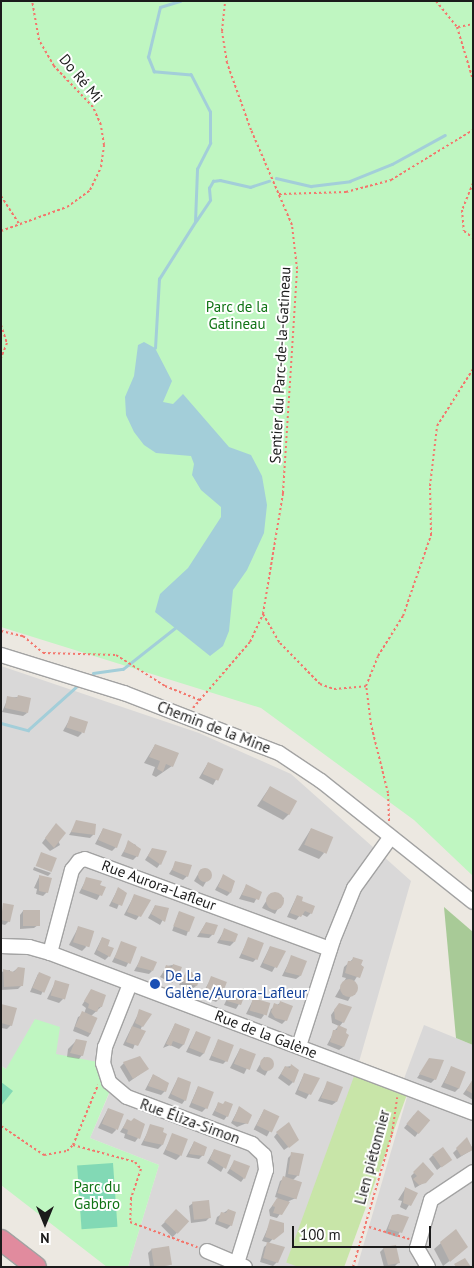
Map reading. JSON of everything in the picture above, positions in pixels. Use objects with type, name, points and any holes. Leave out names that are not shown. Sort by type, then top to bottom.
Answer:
[{"type":"highway","points":[[1,1240],[36,1267]]},
{"type":"street","name":"Chemin de la Mine","points":[[1,655],[186,716],[279,753],[321,781],[390,838],[473,902]]},
{"type":"street","points":[[299,1046],[330,949],[360,876],[390,838]]},
{"type":"street","name":"Rue Aurora-Lafleur","points":[[50,953],[72,870],[79,861],[85,859],[330,949]]},
{"type":"street","name":"Rue de la Galène","points":[[1,946],[29,947],[50,953],[473,1113]]},
{"type":"street","points":[[104,1071],[105,1047],[130,984]]},
{"type":"street","name":"Rue Éliza-Simon","points":[[104,1071],[108,1082],[120,1094],[252,1144],[264,1155],[266,1170],[241,1265]]},
{"type":"street","points":[[428,1267],[418,1253],[418,1242],[431,1200],[473,1172]]},
{"type":"street","points":[[206,1250],[241,1265]]},
{"type":"path","name":"Do Ré Mi","points":[[1,231],[67,207],[90,190],[101,167],[104,145],[101,125],[93,107],[54,66],[39,40],[32,1]]},
{"type":"path","name":"Sentier du Parc-de-la-Gatineau","points":[[186,716],[250,642],[263,614],[284,484],[297,269],[295,236],[231,77],[222,31],[225,1]]},
{"type":"path","points":[[436,1],[457,27],[473,80]]},
{"type":"path","points":[[457,27],[473,24]]},
{"type":"path","points":[[278,194],[346,192],[391,180],[473,130]]},
{"type":"path","points":[[473,183],[462,210],[462,226],[473,238]]},
{"type":"path","points":[[1,196],[20,224]]},
{"type":"path","points":[[1,325],[7,343],[1,358]]},
{"type":"path","points":[[390,838],[388,793],[371,725],[366,686],[378,656],[403,616],[431,535],[430,486],[437,426],[473,369]]},
{"type":"path","points":[[263,614],[280,643],[320,684],[334,689],[366,686]]},
{"type":"path","points":[[1,631],[23,636],[43,653],[100,653],[127,661],[165,686],[200,700]]},
{"type":"path","points":[[1,1126],[44,1155],[58,1154],[73,1145],[104,1071]]},
{"type":"path","name":"Lien piétonnier","points":[[353,1267],[392,1134],[398,1106],[395,1082]]},
{"type":"path","points":[[73,1145],[135,1162],[141,1169],[129,1213],[134,1226],[206,1250]]},
{"type":"path","points":[[369,1227],[418,1242]]},
{"type":"shaded area","points":[[1,666],[199,733],[291,774],[411,881],[300,1267],[128,1267],[159,1165],[90,1138],[112,1087],[6,1069],[1,1066]]},
{"type":"shaded area","points":[[424,1025],[473,1045],[473,1267],[357,1267],[410,1087],[402,1084]]},
{"type":"green space","name":"Parc de la Gatineau","points":[[1,1],[473,1],[473,876],[414,820],[261,708],[1,627]]},
{"type":"green space","points":[[444,907],[473,932],[473,1045],[456,1038]]},
{"type":"green space","name":"Parc du Gabbro","points":[[35,1019],[60,1027],[56,1054],[103,1063],[112,1086],[90,1138],[159,1165],[128,1267],[107,1267],[1,1185],[1,1066],[6,1069]]},
{"type":"green space","points":[[357,1068],[410,1087],[344,1267],[299,1267],[286,1263]]},
{"type":"green space","points":[[1,1082],[13,1091],[1,1106]]},
{"type":"green space","points":[[113,1163],[117,1227],[82,1229],[77,1166]]},
{"type":"water","points":[[144,342],[155,348],[172,381],[163,402],[173,404],[183,394],[229,447],[251,455],[262,476],[267,505],[264,533],[247,570],[233,590],[229,631],[223,646],[210,656],[155,612],[160,594],[188,568],[221,517],[221,507],[201,490],[192,475],[194,464],[191,456],[156,453],[144,445],[134,432],[126,415],[125,397],[134,376],[138,345]]},
{"type":"building","points":[[18,695],[31,698],[28,713],[5,708],[7,696],[17,698]]},
{"type":"building","points":[[70,716],[88,722],[84,733],[66,727]]},
{"type":"building","points":[[155,744],[179,753],[173,767],[166,764],[163,772],[157,769],[160,761],[149,757]]},
{"type":"building","points":[[208,762],[224,769],[218,781],[203,774]]},
{"type":"building","points":[[270,786],[297,801],[289,815],[262,800]]},
{"type":"building","points":[[76,820],[96,824],[95,835],[71,832]]},
{"type":"building","points":[[56,823],[66,833],[54,848],[45,838]]},
{"type":"building","points":[[103,828],[122,834],[117,848],[98,840]]},
{"type":"building","points":[[311,828],[333,837],[327,854],[304,845]]},
{"type":"building","points":[[128,840],[141,849],[138,857],[124,852]]},
{"type":"building","points":[[152,848],[167,851],[161,865],[148,856]]},
{"type":"building","points":[[41,852],[57,858],[51,872],[36,866]]},
{"type":"building","points":[[175,861],[192,865],[188,877],[172,870]]},
{"type":"building","points":[[202,868],[208,868],[212,875],[208,882],[202,882],[198,878],[198,872]]},
{"type":"building","points":[[223,874],[235,881],[231,893],[218,887]]},
{"type":"building","points":[[39,875],[52,878],[48,893],[39,891]]},
{"type":"building","points":[[86,877],[102,881],[100,885],[106,887],[102,896],[82,889]]},
{"type":"building","points":[[246,884],[262,892],[259,900],[242,895]]},
{"type":"building","points":[[118,887],[127,893],[122,906],[112,902]]},
{"type":"building","points":[[275,892],[281,895],[284,901],[281,907],[275,910],[269,907],[266,901],[269,895]]},
{"type":"building","points":[[134,894],[151,900],[141,917],[127,912]]},
{"type":"building","points":[[297,895],[303,897],[302,901],[315,906],[312,914],[305,911],[301,917],[290,913]]},
{"type":"building","points":[[3,903],[14,905],[10,922],[1,920]]},
{"type":"building","points":[[155,905],[169,908],[165,922],[151,914]]},
{"type":"building","points":[[23,910],[40,910],[40,926],[23,926]]},
{"type":"building","points":[[179,911],[195,917],[189,932],[173,926]]},
{"type":"building","points":[[206,922],[218,925],[214,935],[200,933]]},
{"type":"building","points":[[78,926],[94,931],[89,947],[73,942]]},
{"type":"building","points":[[224,928],[238,934],[235,942],[220,940]]},
{"type":"building","points":[[102,937],[110,940],[108,946],[114,948],[110,957],[97,950]]},
{"type":"building","points":[[248,937],[264,943],[257,960],[242,954]]},
{"type":"building","points":[[121,941],[137,947],[130,964],[115,958]]},
{"type":"building","points":[[270,946],[286,951],[277,968],[263,963]]},
{"type":"building","points":[[291,955],[307,961],[301,976],[285,972]]},
{"type":"building","points":[[141,956],[157,962],[153,971],[137,967]]},
{"type":"building","points":[[353,957],[363,960],[361,965],[364,967],[360,978],[345,973],[348,961],[352,961]]},
{"type":"building","points":[[173,964],[182,967],[177,980],[163,973],[166,965],[172,967]]},
{"type":"building","points":[[18,967],[25,968],[23,986],[4,987],[3,969],[14,972]]},
{"type":"building","points":[[187,969],[200,978],[197,986],[182,982]]},
{"type":"building","points":[[39,972],[51,977],[44,993],[32,988]]},
{"type":"building","points":[[211,976],[227,982],[221,998],[205,992]]},
{"type":"building","points":[[349,979],[355,982],[358,988],[355,994],[349,997],[343,994],[340,988],[343,982]]},
{"type":"building","points":[[55,980],[69,984],[65,1000],[51,995]]},
{"type":"building","points":[[232,988],[244,997],[241,1005],[227,1001]]},
{"type":"building","points":[[91,989],[106,995],[102,1007],[99,1007],[97,1012],[88,1008],[89,1004],[84,1001]]},
{"type":"building","points":[[253,998],[270,1003],[267,1015],[249,1010]]},
{"type":"building","points":[[280,1001],[293,1006],[287,1021],[275,1018],[271,1012],[274,1003],[279,1005]]},
{"type":"building","points":[[339,1003],[352,1007],[344,1023],[335,1019],[334,1010]]},
{"type":"building","points":[[1,1004],[17,1008],[12,1026],[1,1023]]},
{"type":"building","points":[[139,1009],[152,1014],[143,1027],[135,1023]]},
{"type":"building","points":[[82,1011],[98,1018],[91,1033],[75,1027]]},
{"type":"building","points":[[175,1023],[190,1029],[184,1045],[173,1041],[171,1046],[166,1044]]},
{"type":"building","points":[[338,1025],[347,1029],[346,1033],[349,1035],[344,1047],[330,1042],[333,1030],[337,1030]]},
{"type":"building","points":[[132,1026],[146,1031],[138,1046],[126,1042]]},
{"type":"building","points":[[196,1031],[211,1037],[204,1054],[189,1048]]},
{"type":"building","points":[[76,1039],[87,1041],[83,1056],[70,1053]]},
{"type":"building","points":[[218,1039],[234,1045],[227,1062],[212,1056]]},
{"type":"building","points":[[240,1048],[256,1054],[250,1070],[234,1064]]},
{"type":"building","points":[[140,1056],[149,1069],[133,1079],[123,1062]]},
{"type":"building","points":[[264,1057],[270,1057],[274,1064],[270,1071],[264,1071],[260,1067],[260,1061]]},
{"type":"building","points":[[429,1058],[444,1060],[436,1080],[419,1074]]},
{"type":"building","points":[[291,1064],[299,1070],[294,1083],[281,1074],[285,1066],[290,1068]]},
{"type":"building","points":[[451,1066],[466,1072],[459,1089],[444,1083]]},
{"type":"building","points":[[304,1073],[320,1078],[311,1095],[298,1090]]},
{"type":"building","points":[[153,1074],[169,1083],[166,1092],[148,1086]]},
{"type":"building","points":[[178,1077],[191,1082],[186,1101],[171,1094]]},
{"type":"building","points":[[473,1079],[473,1094],[466,1090]]},
{"type":"building","points":[[327,1081],[343,1087],[337,1102],[321,1098]]},
{"type":"building","points":[[198,1086],[214,1092],[207,1109],[192,1103]]},
{"type":"building","points":[[225,1101],[233,1104],[228,1117],[215,1111],[218,1102],[223,1104]]},
{"type":"building","points":[[239,1106],[252,1115],[248,1124],[233,1121]]},
{"type":"building","points":[[108,1108],[124,1114],[118,1130],[102,1124]]},
{"type":"building","points":[[264,1109],[279,1116],[272,1132],[256,1125]]},
{"type":"building","points":[[418,1110],[430,1120],[419,1134],[406,1124]]},
{"type":"building","points":[[134,1118],[145,1124],[140,1139],[127,1134],[128,1130],[123,1128],[127,1119],[131,1121]]},
{"type":"building","points":[[289,1122],[299,1140],[289,1148],[276,1132]]},
{"type":"building","points":[[150,1124],[164,1128],[163,1132],[167,1134],[163,1145],[144,1141]]},
{"type":"building","points":[[172,1133],[188,1139],[181,1156],[166,1150]]},
{"type":"building","points":[[467,1137],[473,1150],[461,1156],[456,1148]]},
{"type":"building","points":[[194,1141],[207,1147],[204,1156],[189,1154]]},
{"type":"building","points":[[443,1147],[452,1160],[442,1168],[432,1154]]},
{"type":"building","points":[[214,1149],[231,1155],[226,1169],[210,1159]]},
{"type":"building","points":[[291,1152],[304,1154],[299,1176],[288,1174]]},
{"type":"building","points":[[234,1160],[250,1166],[245,1179],[230,1169]]},
{"type":"building","points":[[423,1162],[434,1174],[426,1183],[419,1185],[413,1179],[417,1176],[413,1172]]},
{"type":"building","points":[[283,1176],[302,1182],[296,1199],[277,1193]]},
{"type":"building","points":[[405,1187],[418,1193],[411,1206],[403,1203]]},
{"type":"building","points":[[277,1198],[290,1202],[282,1215],[273,1213],[275,1207],[272,1206]]},
{"type":"building","points":[[209,1200],[211,1218],[194,1220],[192,1202]]},
{"type":"building","points":[[176,1209],[189,1221],[178,1234],[164,1221]]},
{"type":"building","points":[[228,1209],[236,1212],[232,1226],[218,1221],[221,1212],[226,1213]]},
{"type":"building","points":[[398,1214],[409,1217],[402,1233],[388,1229],[392,1215]]},
{"type":"building","points":[[270,1219],[284,1223],[284,1232],[274,1240],[265,1237]]},
{"type":"building","points":[[456,1229],[468,1247],[450,1262],[440,1242]]},
{"type":"building","points":[[267,1242],[285,1247],[278,1263],[263,1258]]},
{"type":"building","points":[[396,1245],[400,1263],[388,1265],[383,1247]]},
{"type":"building","points":[[169,1246],[172,1265],[154,1267],[151,1249]]},
{"type":"building","points":[[465,1258],[471,1267],[456,1267],[454,1264]]},
{"type":"waterway","points":[[155,348],[159,279],[195,222],[197,169],[210,143],[210,112],[191,75],[154,72],[148,57],[160,7],[180,1]]},
{"type":"waterway","points":[[276,178],[311,186],[350,181],[392,164],[445,135]]},
{"type":"waterway","points":[[196,221],[210,200],[209,188],[213,181],[220,180],[250,187],[269,181]]},
{"type":"waterway","points":[[93,673],[123,669],[175,628]]},
{"type":"waterway","points":[[1,723],[28,730],[76,687]]},
{"type":"place","name":"De La Galène/Aurora-Lafleur","points":[[155,984]]}]
